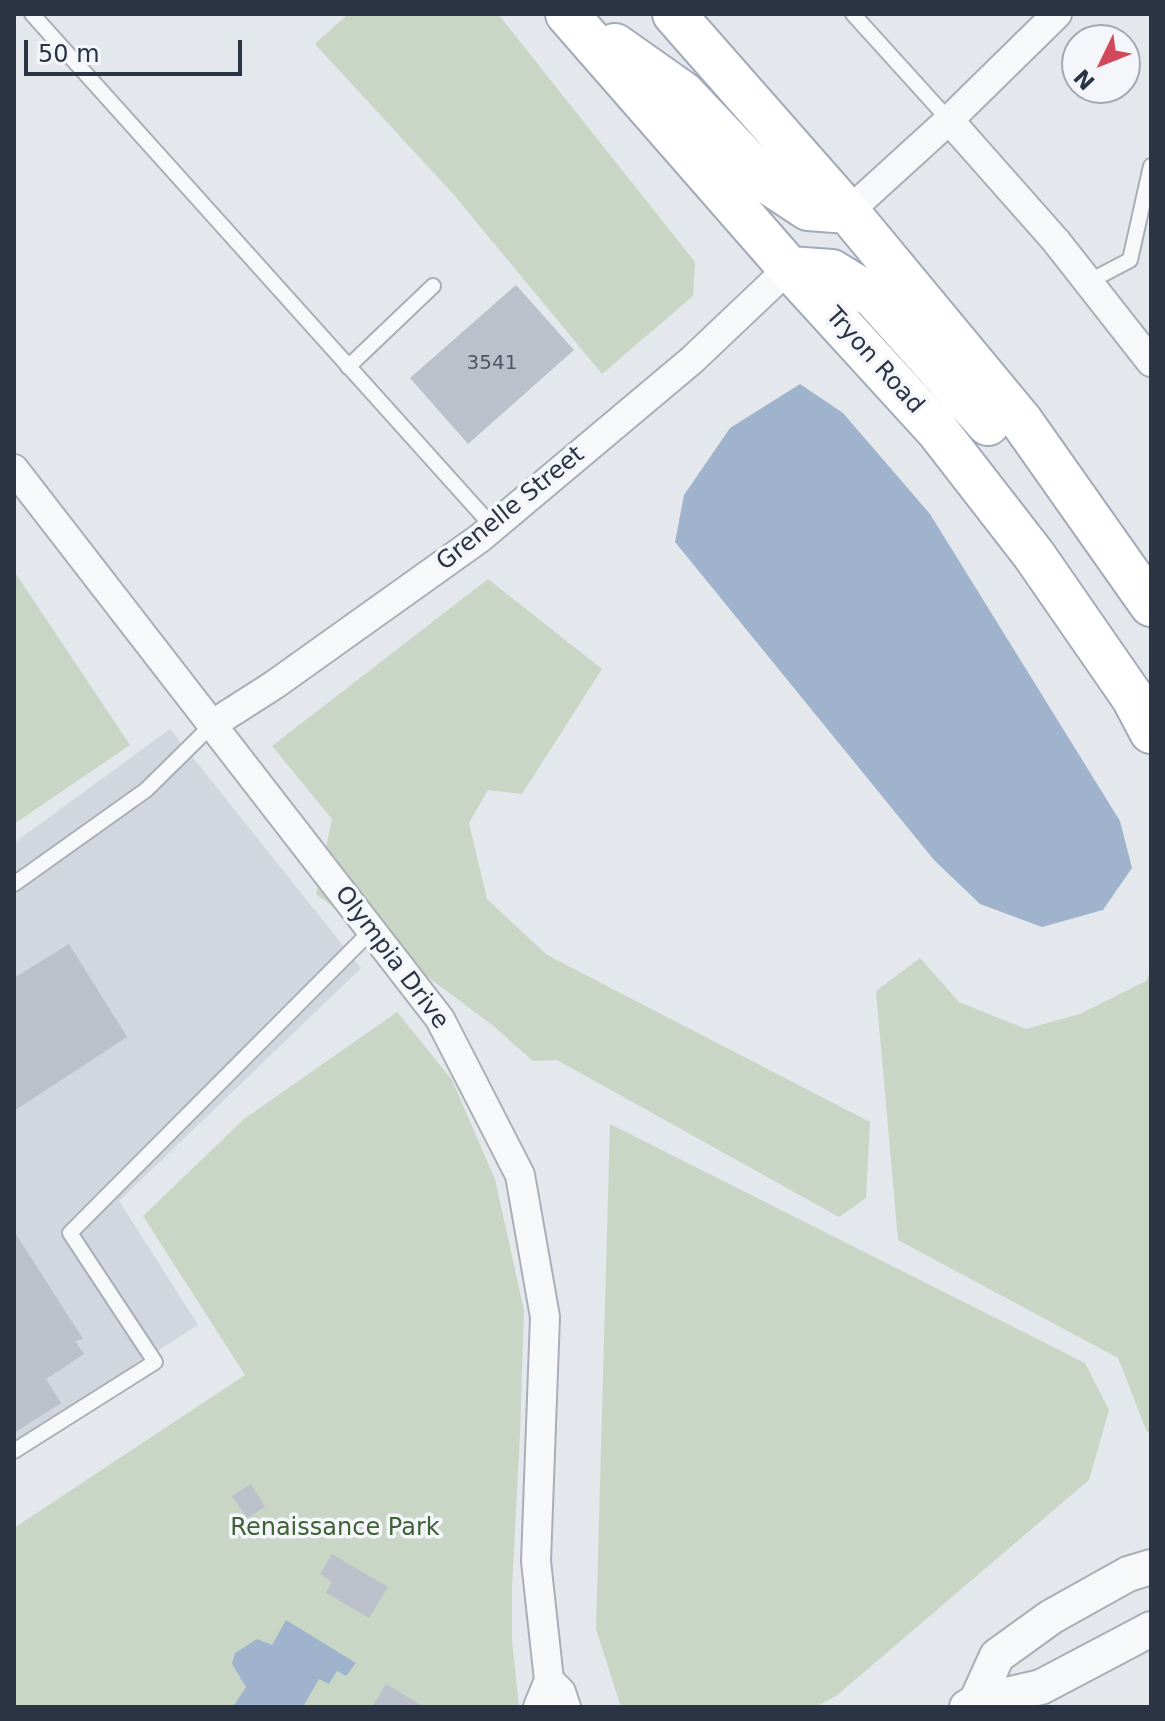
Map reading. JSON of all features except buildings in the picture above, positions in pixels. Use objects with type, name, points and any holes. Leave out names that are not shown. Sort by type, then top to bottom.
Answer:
[{"type":"main road","points":[[569,14],[683,93],[767,182],[808,209],[848,212]]},
{"type":"main road","name":"Tryon Road","points":[[569,14],[789,268],[937,430],[1034,555],[1133,698],[1151,732]]},
{"type":"main road","points":[[674,14],[848,212],[1022,422],[1144,596]]},
{"type":"main road","points":[[789,268],[832,271],[874,297],[1144,596]]},
{"type":"street","points":[[848,212],[949,120],[1057,14]]},
{"type":"street","points":[[949,120],[1056,241],[1151,362]]},
{"type":"street","name":"Grenelle Street","points":[[213,724],[274,685],[493,527],[692,360],[789,268]]},
{"type":"street","name":"Olympia Drive","points":[[14,469],[440,1019],[520,1175],[545,1317],[536,1561],[549,1680],[538,1707]]},
{"type":"street","points":[[974,1705],[997,1656],[1051,1617],[1128,1574],[1151,1567]]},
{"type":"street","points":[[974,1705],[1041,1687],[1151,1629]]},
{"type":"street","name":"Olympia Drive","points":[[549,1680],[561,1692],[566,1707]]},
{"type":"lane","points":[[32,14],[493,527]]},
{"type":"lane","points":[[853,14],[949,120]]},
{"type":"lane","points":[[1088,282],[1130,260],[1151,166]]},
{"type":"lane","points":[[348,367],[433,286]]},
{"type":"lane","points":[[14,884],[146,790],[213,724]]},
{"type":"lane","points":[[14,1451],[155,1362],[70,1233],[372,930]]},
{"type":"shaded area","points":[[170,729],[361,968],[119,1201],[198,1325],[14,1443],[14,843]]},
{"type":"green space","points":[[348,14],[498,14],[695,262],[693,296],[602,374],[454,195],[315,44]]},
{"type":"green space","points":[[14,571],[130,745],[14,824]]},
{"type":"green space","points":[[488,579],[602,669],[522,794],[488,790],[469,823],[487,899],[547,955],[870,1122],[866,1198],[839,1217],[557,1060],[533,1061],[491,1024],[316,894],[332,819],[272,746]]},
{"type":"green space","points":[[920,958],[959,1002],[1026,1029],[1080,1014],[1146,981],[1151,970],[1151,1431],[1147,1432],[1118,1358],[898,1240],[876,991]]},
{"type":"green space","name":"Renaissance Park","points":[[397,1012],[452,1080],[495,1179],[524,1311],[512,1588],[512,1640],[519,1707],[14,1707],[14,1528],[245,1375],[143,1216],[244,1119]]},
{"type":"green space","points":[[610,1124],[1085,1363],[1109,1410],[1089,1480],[836,1696],[816,1707],[621,1707],[596,1629]]},
{"type":"water","points":[[800,384],[843,413],[930,514],[1120,821],[1132,868],[1103,910],[1042,927],[980,904],[934,860],[675,542],[684,495],[730,428]]},
{"type":"water","points":[[286,1620],[356,1663],[346,1676],[337,1671],[329,1684],[319,1679],[303,1707],[233,1707],[246,1687],[232,1664],[235,1653],[257,1639],[272,1645]]}]
